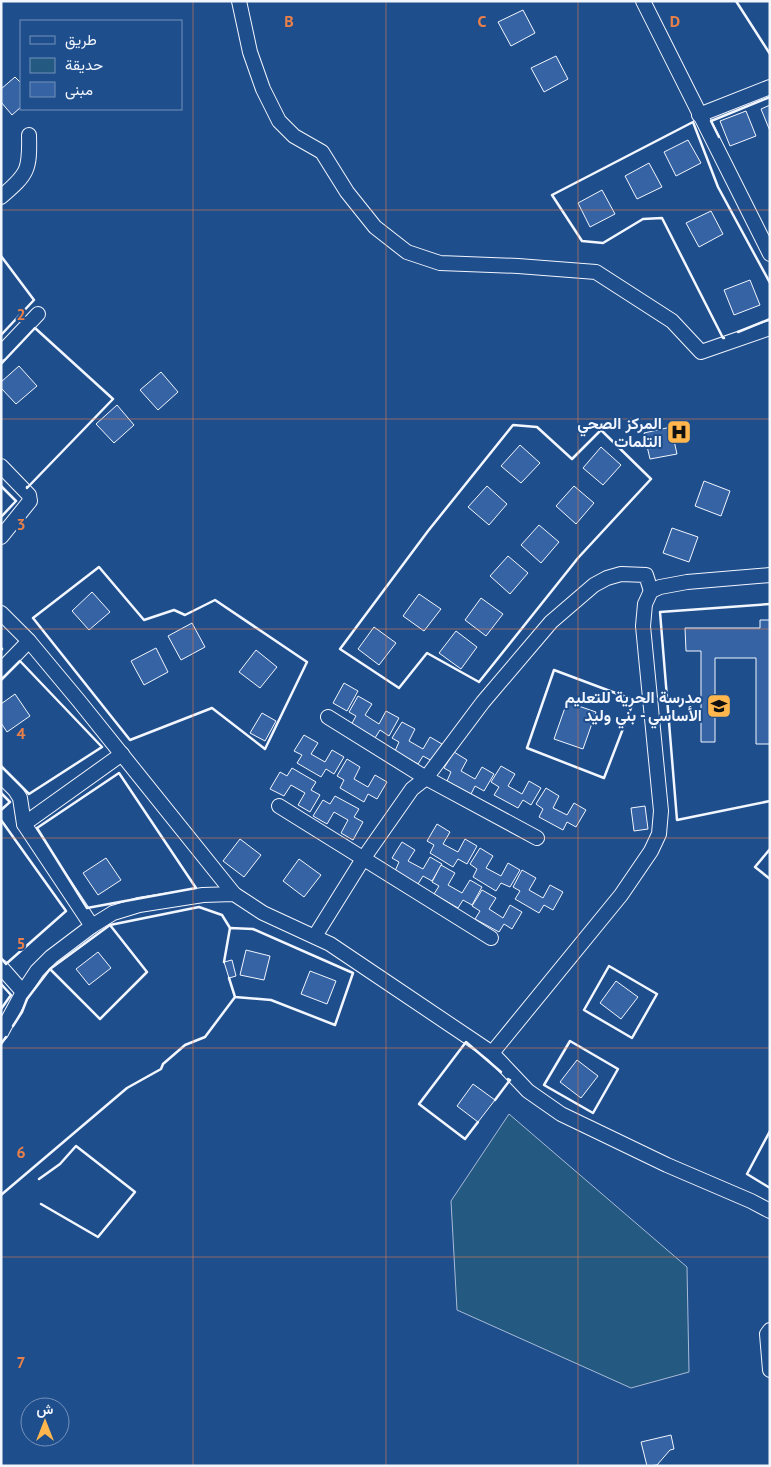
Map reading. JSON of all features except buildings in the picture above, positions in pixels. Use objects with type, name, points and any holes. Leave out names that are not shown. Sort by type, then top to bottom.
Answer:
[{"type":"street","points":[[239,1],[250,52],[263,89],[279,122],[294,136],[322,152],[346,192],[375,227],[407,252],[440,263],[596,272],[672,320],[701,352],[770,328]]},
{"type":"street","points":[[643,1],[770,254]]},
{"type":"street","points":[[700,115],[770,87]]},
{"type":"street","points":[[1,197],[23,176],[29,165],[29,135]]},
{"type":"street","points":[[1,354],[38,314]]},
{"type":"street","points":[[1,466],[29,495],[30,501],[1,537]]},
{"type":"street","points":[[315,936],[363,859],[412,789],[426,778],[483,702],[551,622],[594,585],[607,578],[621,574],[646,576],[651,591]]},
{"type":"street","points":[[492,1053],[620,895],[651,850],[658,834],[661,811],[643,626],[644,604],[651,591],[660,587],[687,582],[770,576]]},
{"type":"street","points":[[1,613],[29,642],[122,754],[234,894],[263,913],[330,944],[492,1053],[528,1091],[561,1114],[668,1165],[770,1210]]},
{"type":"street","points":[[1,670],[29,642]]},
{"type":"street","points":[[328,717],[426,778],[537,838]]},
{"type":"street","points":[[24,824],[122,754]]},
{"type":"street","points":[[1,776],[20,798],[24,824],[92,926]]},
{"type":"street","points":[[279,806],[491,938]]},
{"type":"street","points":[[1,1033],[23,992],[37,971],[51,957],[92,926],[113,913],[139,905],[203,895],[234,894]]},
{"type":"street","points":[[1,967],[23,992]]},
{"type":"street","points":[[770,1330],[767,1334],[770,1370]]},
{"type":"green space","points":[[509,1114],[687,1267],[689,1372],[631,1388],[457,1310],[451,1201]]},
{"type":"wall","points":[[736,1],[770,54]]},
{"type":"wall","points":[[719,137],[711,121],[770,97]]},
{"type":"wall","points":[[724,338],[662,218],[643,219],[603,243],[582,241],[552,195],[693,122],[718,187],[770,283]]},
{"type":"wall","points":[[1,256],[34,300],[1,335]]},
{"type":"wall","points":[[738,332],[770,319]]},
{"type":"wall","points":[[1,364],[35,328],[113,399],[27,487]]},
{"type":"wall","points":[[513,425],[537,427],[572,459],[601,430],[651,479],[578,558],[479,682],[427,653],[399,688],[340,649],[428,531],[513,425]]},
{"type":"wall","points":[[1,486],[16,501],[1,517]]},
{"type":"wall","points":[[99,567],[144,620],[174,610],[185,615],[215,600],[307,662],[265,749],[212,708],[130,740],[33,618],[99,567]]},
{"type":"wall","points":[[770,604],[660,612],[677,820],[770,801]]},
{"type":"wall","points":[[1,680],[20,661],[102,747],[29,794],[1,766]]},
{"type":"wall","points":[[554,670],[634,700],[604,778],[527,748],[554,670]]},
{"type":"wall","points":[[119,773],[196,888],[87,908],[37,828],[119,773]]},
{"type":"wall","points":[[1,793],[10,802],[1,810]]},
{"type":"wall","points":[[1,820],[66,911],[6,964],[1,958]]},
{"type":"wall","points":[[770,849],[755,867],[770,879]]},
{"type":"wall","points":[[110,925],[199,907],[222,915],[230,928]]},
{"type":"wall","points":[[13,1026],[22,1012],[27,999],[50,969],[110,925],[147,972],[100,1019],[50,969]]},
{"type":"wall","points":[[224,962],[230,928],[253,929],[353,973],[335,1025],[271,1000],[235,997],[229,978]]},
{"type":"wall","points":[[609,966],[657,994],[632,1038],[584,1010],[609,966]]},
{"type":"wall","points":[[1,984],[11,995],[1,1009]]},
{"type":"wall","points":[[1,1195],[127,1088],[161,1069],[163,1064],[185,1045],[205,1037],[235,997]]},
{"type":"wall","points":[[1,1044],[6,1037]]},
{"type":"wall","points":[[570,1041],[618,1069],[593,1113],[544,1085],[570,1041]]},
{"type":"wall","points":[[478,1122],[465,1139],[419,1104],[466,1042],[501,1072]]},
{"type":"wall","points":[[495,1100],[510,1080],[508,1079]]},
{"type":"wall","points":[[770,1131],[747,1174],[770,1188]]},
{"type":"wall","points":[[39,1179],[60,1164],[76,1146],[135,1192],[98,1237],[41,1204]]},
{"type":"place","name":"المركز الصحي التلمات","points":[[679,432]]},
{"type":"place","name":"مدرسة الحرية للتعليم الأساسي - بني وليد","points":[[719,706]]}]
